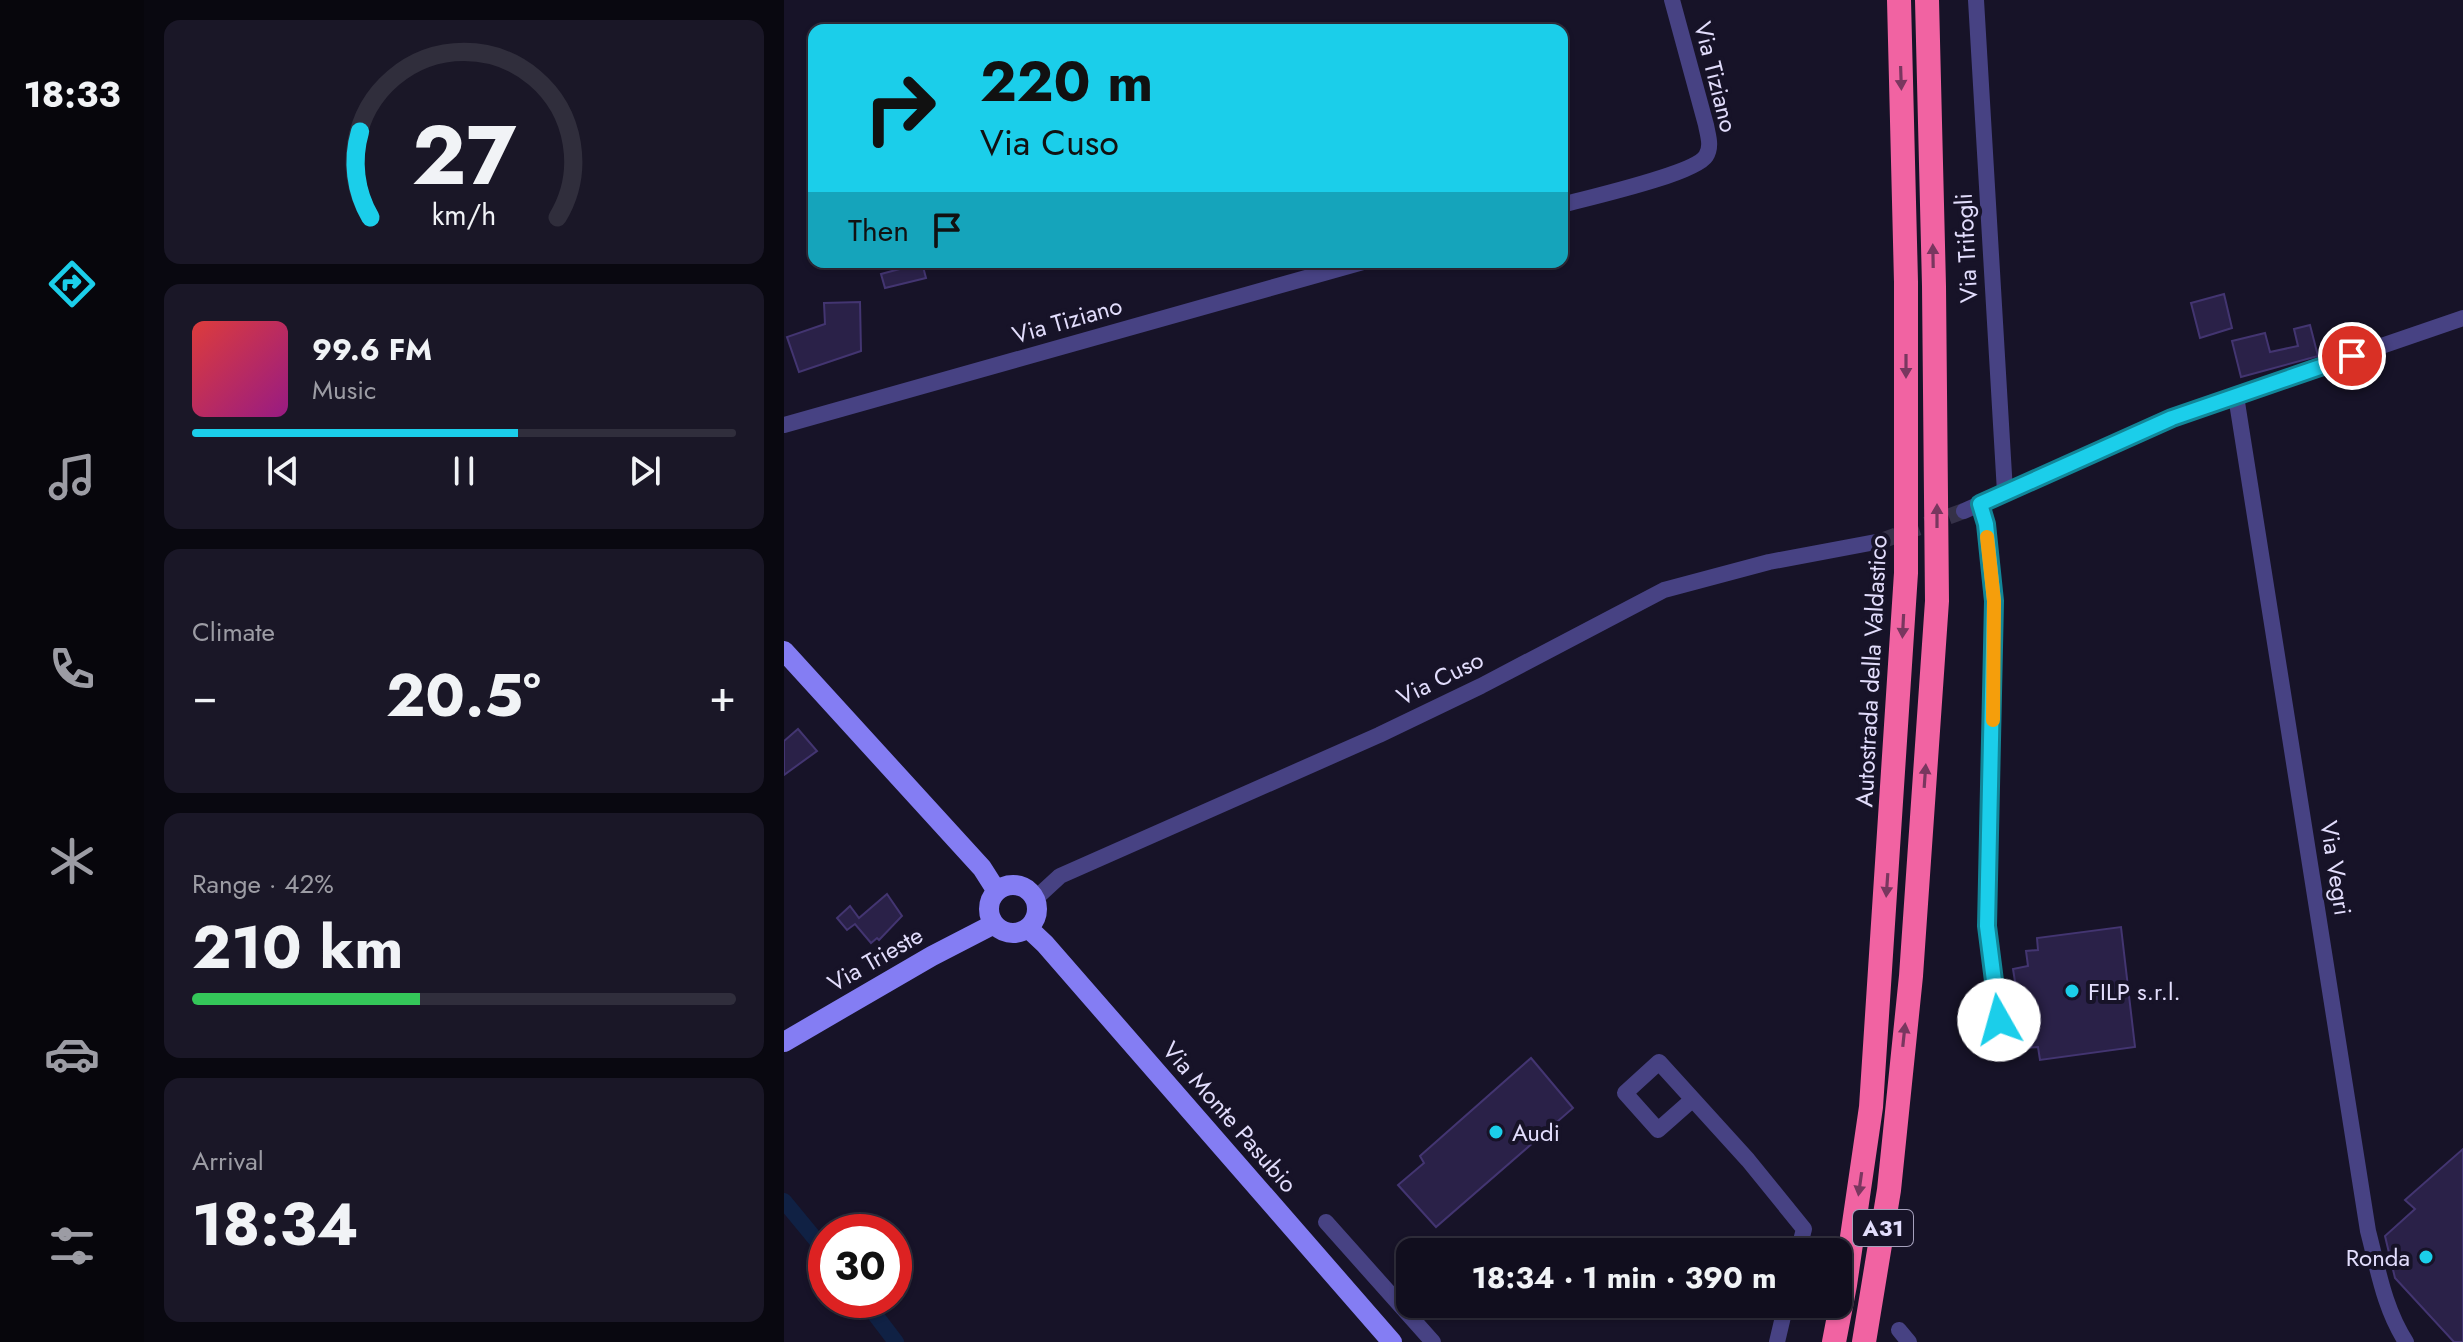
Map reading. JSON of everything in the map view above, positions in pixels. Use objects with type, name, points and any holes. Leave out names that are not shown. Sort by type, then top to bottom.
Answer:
[{"type":"highway","name":"Autostrada della Valdastico","points":[[1834,1342],[1871,1107],[1906,573],[1906,282],[1899,0]]},
{"type":"highway","name":"A31","points":[[1864,1342],[1889,1190],[1911,976],[1937,601],[1927,0]]},
{"type":"main road","points":[[784,651],[982,868],[996,890]]},
{"type":"main road","points":[[1010,884],[1018,885],[1035,899],[1036,915],[1028,928],[1006,932],[994,924],[989,903],[996,890],[1010,884]]},
{"type":"main road","name":"Via Trieste","points":[[784,1042],[932,956],[994,924]]},
{"type":"main road","name":"Via Monte Pasubio","points":[[1028,928],[1392,1342]]},
{"type":"street","name":"Via Tiziano","points":[[1568,203],[1683,171],[1706,157],[1710,145],[1706,125],[1672,0]]},
{"type":"street","name":"Via Trifogli","points":[[1976,0],[2005,492]]},
{"type":"street","name":"Via Tiziano","points":[[784,425],[1342,268]]},
{"type":"street","points":[[1964,511],[2172,418],[2463,318]]},
{"type":"street","name":"Via Vegri","points":[[2236,396],[2368,1231],[2384,1295],[2395,1325],[2406,1342]]},
{"type":"street","points":[[1980,504],[1986,524],[1994,601],[1987,926],[1999,1020]]},
{"type":"street","name":"Via Cuso","points":[[1035,899],[1060,876],[1379,735],[1481,686],[1664,590],[1754,565],[1881,541]]},
{"type":"street","points":[[1692,1100],[1804,1229],[1802,1238]]},
{"type":"street","points":[[1326,1222],[1433,1342]]},
{"type":"street","points":[[1777,1342],[1783,1318]]},
{"type":"building","points":[[903,268],[923,268],[926,278],[885,288],[881,274]]},
{"type":"building","points":[[2224,294],[2232,328],[2200,338],[2191,303]]},
{"type":"building","points":[[860,302],[861,351],[799,372],[787,337],[825,324],[824,303]]},
{"type":"building","points":[[2310,325],[2318,356],[2241,377],[2232,341],[2265,333],[2270,352],[2298,346],[2294,329]]},
{"type":"building","points":[[798,729],[817,751],[784,775],[784,741]]},
{"type":"building","points":[[887,894],[902,916],[879,940],[877,938],[871,943],[855,924],[847,930],[837,918],[850,906],[859,918]]},
{"type":"building","name":"FILP s.r.l.","points":[[2121,927],[2135,1047],[2040,1060],[2038,1047],[2015,1049],[2010,1015],[2020,1013],[2013,969],[2028,966],[2026,951],[2038,950],[2037,938]]},
{"type":"building","name":"Audi","points":[[1531,1058],[1573,1108],[1436,1227],[1398,1185],[1424,1163],[1420,1156]]},
{"type":"building","name":"Ronda","points":[[2463,1149],[2463,1342],[2454,1342],[2395,1278],[2385,1236],[2415,1209],[2405,1200]]},
{"type":"waterway","points":[[784,1201],[808,1230]]},
{"type":"waterway","points":[[878,1318],[896,1342]]},
{"type":"tunnel","points":[[1881,541],[1964,511]]},
{"type":"slow traffic","points":[[1987,537],[1994,601],[1993,720]]},
{"type":"place","name":"FILP s.r.l.","points":[[2072,991]]},
{"type":"place","name":"Audi","points":[[1496,1132]]},
{"type":"place","name":"Ronda","points":[[2426,1257]]},
{"type":"route","points":[[1999,1020],[1987,926],[1994,601],[1986,524],[1980,504],[2172,418],[2352,356]]}]
